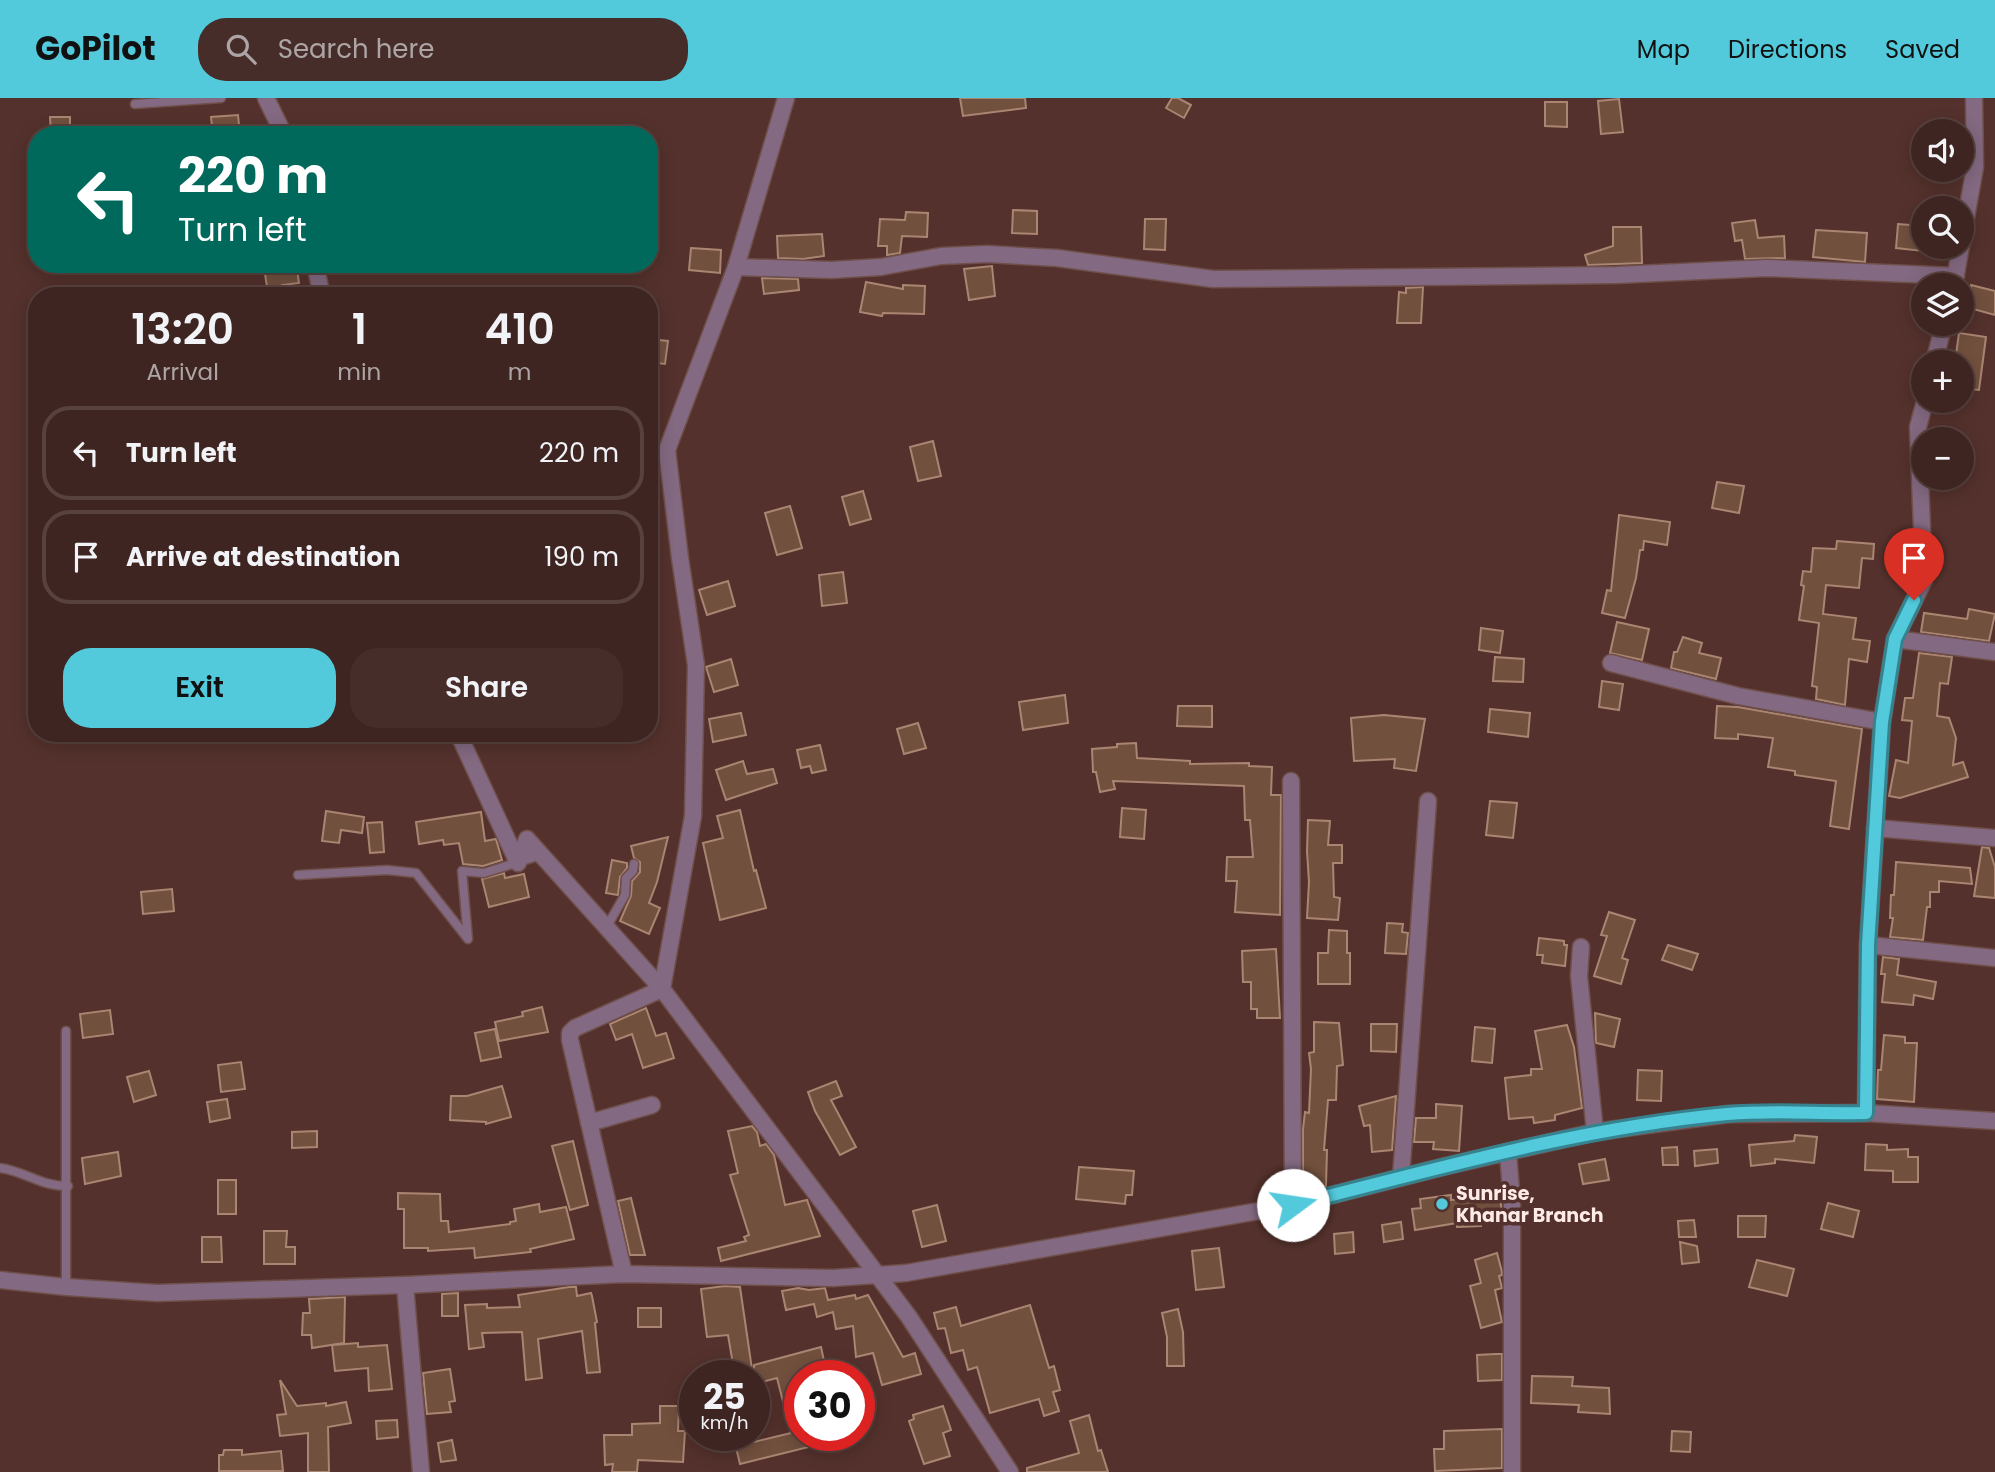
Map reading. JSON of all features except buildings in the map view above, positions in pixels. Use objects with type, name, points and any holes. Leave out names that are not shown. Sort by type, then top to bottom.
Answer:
[{"type":"street","points":[[266,98],[280,126]]},
{"type":"street","points":[[662,989],[693,816],[696,665],[667,450],[736,267],[786,98]]},
{"type":"street","points":[[1956,273],[1975,167],[1973,98]]},
{"type":"street","points":[[736,267],[831,270],[881,267],[941,256],[987,254],[1057,258],[1213,279],[1616,275],[1767,268],[1911,278]]},
{"type":"street","points":[[1866,1113],[1868,945],[1882,722],[1895,639],[1924,580],[1918,427],[1922,413]]},
{"type":"street","points":[[1895,639],[1995,652]]},
{"type":"street","points":[[1611,663],[1738,696],[1882,722]]},
{"type":"street","points":[[462,742],[518,863],[527,839],[662,989],[909,1317],[1010,1472]]},
{"type":"street","points":[[1291,781],[1293,1205]]},
{"type":"street","points":[[1401,1177],[1428,801]]},
{"type":"street","points":[[1875,828],[1995,838]]},
{"type":"street","points":[[1868,945],[1995,958]]},
{"type":"street","points":[[1581,947],[1579,976],[1595,1132]]},
{"type":"street","points":[[624,1274],[570,1033],[575,1028],[662,989]]},
{"type":"street","points":[[589,1123],[652,1105]]},
{"type":"street","points":[[0,1279],[66,1287],[157,1293],[624,1274],[834,1278],[906,1273],[1293,1205],[1595,1132],[1729,1114],[1866,1113],[1995,1121]]},
{"type":"street","points":[[1508,1152],[1512,1204],[1512,1472]]},
{"type":"street","points":[[405,1285],[421,1472]]},
{"type":"lane","points":[[135,104],[222,98]]},
{"type":"lane","points":[[298,875],[387,870],[416,873],[468,939],[462,871],[484,873],[541,855]]},
{"type":"lane","points":[[606,928],[625,895],[626,878],[633,871],[634,864]]},
{"type":"lane","points":[[66,1031],[66,1287]]},
{"type":"lane","points":[[0,1168],[18,1172],[48,1185],[68,1186]]},
{"type":"place","name":"Sunrise, Khanar Branch","points":[[1442,1204]]},
{"type":"route","points":[[1293,1205],[1595,1132],[1729,1114],[1866,1113],[1868,945],[1882,722],[1895,639],[1914,600]]}]
